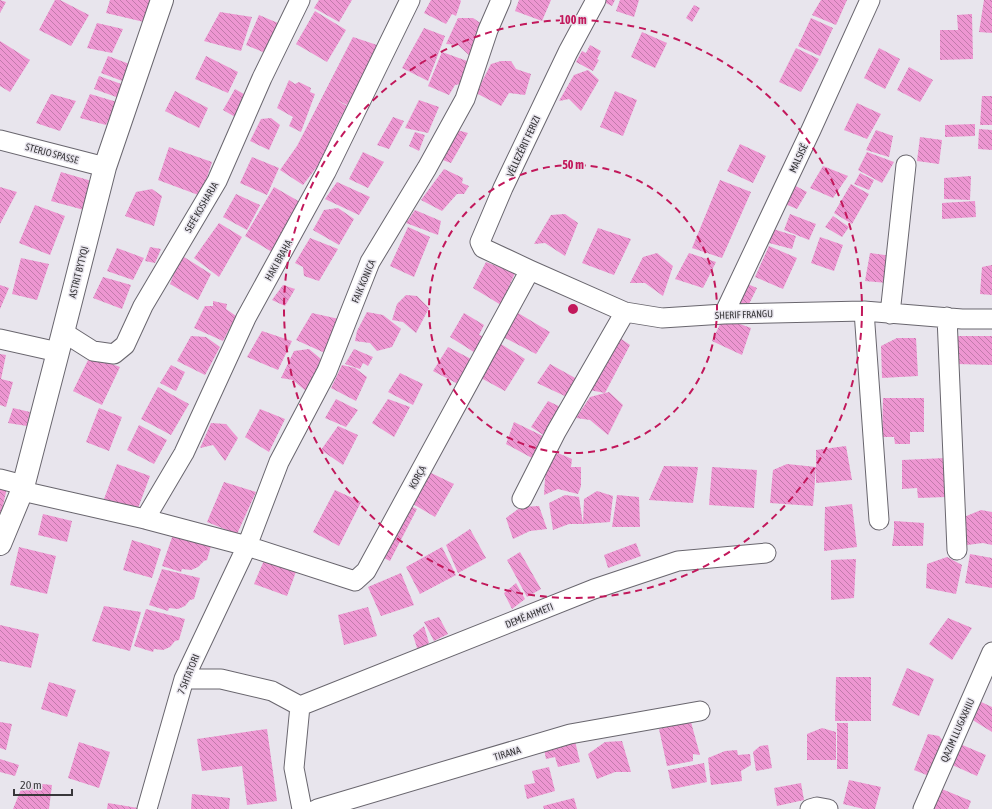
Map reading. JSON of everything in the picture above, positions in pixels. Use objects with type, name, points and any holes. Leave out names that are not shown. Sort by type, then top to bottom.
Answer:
[{"type":"street","name":"ASTRIT BYTYQI","points":[[0,544],[22,488],[61,342],[105,166],[162,0]]},
{"type":"street","name":"SEFË KOSHARJA","points":[[0,339],[61,342],[101,353],[114,354],[125,345],[143,306],[217,181],[262,78],[299,0]]},
{"type":"street","name":"HAKI BRAHA","points":[[145,519],[184,453],[246,318],[326,172],[410,0]]},
{"type":"street","name":"FAIK KONICA","points":[[247,546],[279,462],[327,371],[370,262],[427,168],[465,99],[488,30],[501,0]]},
{"type":"street","name":"VËLLEZËRIT FERIZI","points":[[530,270],[483,248],[480,242],[503,188],[568,52],[596,0]]},
{"type":"street","name":"MALSISË","points":[[724,314],[811,130],[870,0]]},
{"type":"street","name":"STERJO SPASSE","points":[[0,140],[105,166]]},
{"type":"street","points":[[890,314],[906,165]]},
{"type":"street","name":"KORÇA","points":[[247,546],[356,581],[366,571],[530,270]]},
{"type":"street","name":"SHERIF FRANGU","points":[[530,270],[625,312],[662,318],[724,314],[864,311],[962,319],[992,319]]},
{"type":"street","points":[[864,311],[879,520]]},
{"type":"street","points":[[522,500],[556,432],[625,312]]},
{"type":"street","points":[[947,317],[957,550]]},
{"type":"street","points":[[0,479],[22,488],[247,546]]},
{"type":"street","name":"7 SHTATORI","points":[[147,809],[184,679],[247,546]]},
{"type":"street","name":"DEMË AHMETI","points":[[300,706],[594,589],[678,561],[766,553]]},
{"type":"street","name":"QAZIM LLUGAXHIU","points":[[923,809],[992,652]]},
{"type":"street","points":[[184,679],[221,679],[272,692],[300,706],[294,768],[302,809]]},
{"type":"street","name":"TIRANA","points":[[317,809],[570,734],[700,711]]},
{"type":"street","points":[[810,809],[817,807],[828,809]]},
{"type":"building","points":[[0,0],[6,2],[0,13]]},
{"type":"building","points":[[55,0],[60,0],[89,15],[71,46],[39,30]]},
{"type":"building","points":[[110,0],[154,0],[144,22],[106,13]]},
{"type":"building","points":[[319,0],[352,0],[339,22],[314,8]]},
{"type":"building","points":[[431,0],[461,1],[456,16],[452,14],[446,24],[424,13]]},
{"type":"building","points":[[519,0],[551,0],[542,21],[515,11]]},
{"type":"building","points":[[605,0],[615,0],[612,6],[604,2]]},
{"type":"building","points":[[620,0],[639,0],[634,17],[616,11]]},
{"type":"building","points":[[821,0],[847,0],[836,25],[812,15]]},
{"type":"building","points":[[984,0],[992,0],[992,33],[979,32]]},
{"type":"building","points":[[694,5],[700,8],[692,22],[686,18]]},
{"type":"building","points":[[315,11],[346,30],[327,62],[296,44]]},
{"type":"building","points":[[220,12],[252,17],[241,51],[204,41]]},
{"type":"building","points":[[972,14],[973,59],[940,60],[940,30],[958,30],[957,15]]},
{"type":"building","points":[[259,15],[285,26],[270,55],[246,45]]},
{"type":"building","points":[[458,18],[473,18],[485,26],[471,57],[458,45],[446,44]]},
{"type":"building","points":[[811,18],[833,28],[820,56],[798,46]]},
{"type":"building","points":[[97,23],[123,29],[112,53],[87,48]]},
{"type":"building","points":[[424,28],[445,36],[428,81],[402,68]]},
{"type":"building","points":[[642,32],[667,43],[655,68],[631,57]]},
{"type":"building","points":[[353,37],[377,45],[360,83],[347,105],[335,99],[347,106],[333,133],[322,160],[303,185],[280,170],[297,146]]},
{"type":"building","points":[[0,41],[30,60],[10,92],[0,86]]},
{"type":"building","points":[[590,45],[601,51],[597,59],[599,60],[593,71],[576,62],[582,51],[586,53]]},
{"type":"building","points":[[796,48],[819,59],[801,92],[779,82]]},
{"type":"building","points":[[879,48],[900,59],[885,89],[864,78]]},
{"type":"building","points":[[442,52],[470,62],[461,84],[455,85],[449,95],[428,86]]},
{"type":"building","points":[[108,56],[132,65],[125,82],[101,73]]},
{"type":"building","points":[[206,56],[238,72],[228,93],[195,79]]},
{"type":"building","points":[[501,61],[511,61],[516,69],[531,74],[525,95],[509,93],[501,106],[476,93],[491,64]]},
{"type":"building","points":[[909,67],[933,80],[920,102],[897,90]]},
{"type":"building","points":[[588,70],[599,80],[581,111],[569,99],[559,101],[574,75]]},
{"type":"building","points":[[99,76],[124,85],[119,98],[94,89]]},
{"type":"building","points":[[289,80],[295,84],[299,82],[311,88],[310,92],[315,94],[301,132],[289,126],[293,117],[277,108]]},
{"type":"building","points":[[235,89],[249,97],[237,118],[223,110]]},
{"type":"building","points":[[175,91],[208,108],[199,128],[165,111]]},
{"type":"building","points":[[615,91],[637,100],[623,136],[600,127]]},
{"type":"building","points":[[51,94],[76,101],[60,131],[36,123]]},
{"type":"building","points":[[90,94],[117,102],[106,125],[80,118]]},
{"type":"building","points":[[982,96],[992,96],[992,125],[980,125]]},
{"type":"building","points":[[419,100],[439,107],[428,133],[405,128]]},
{"type":"building","points":[[857,103],[881,114],[867,139],[844,130]]},
{"type":"building","points":[[393,117],[404,121],[389,149],[377,145]]},
{"type":"building","points":[[271,118],[280,125],[269,150],[250,141],[261,119]]},
{"type":"building","points":[[975,124],[975,136],[945,137],[945,125]]},
{"type":"building","points":[[979,129],[992,130],[992,150],[978,149]]},
{"type":"building","points":[[457,130],[468,133],[451,163],[440,159]]},
{"type":"building","points":[[876,130],[893,136],[889,157],[866,150]]},
{"type":"building","points":[[415,132],[425,135],[419,151],[409,146]]},
{"type":"building","points":[[920,137],[942,140],[939,164],[917,161]]},
{"type":"building","points":[[740,144],[766,156],[753,183],[727,171]]},
{"type":"building","points":[[169,147],[212,162],[201,196],[158,180]]},
{"type":"building","points":[[363,152],[384,162],[368,188],[349,179]]},
{"type":"building","points":[[867,152],[894,162],[882,183],[858,170]]},
{"type":"building","points":[[252,157],[279,168],[267,195],[240,183]]},
{"type":"building","points":[[823,166],[848,176],[833,198],[810,188]]},
{"type":"building","points":[[444,169],[463,178],[462,183],[469,186],[464,194],[457,194],[442,211],[421,200]]},
{"type":"building","points":[[61,172],[95,182],[84,210],[51,201]]},
{"type":"building","points":[[860,173],[874,180],[869,190],[854,184]]},
{"type":"building","points":[[971,176],[970,200],[944,199],[944,178]]},
{"type":"building","points":[[720,180],[751,192],[722,258],[692,248]]},
{"type":"building","points":[[337,182],[370,197],[359,215],[325,199]]},
{"type":"building","points":[[851,184],[869,194],[852,224],[834,213]]},
{"type":"building","points":[[794,185],[807,192],[797,209],[785,204]]},
{"type":"building","points":[[0,187],[17,192],[0,224]]},
{"type":"building","points":[[274,187],[300,202],[272,252],[245,236]]},
{"type":"building","points":[[152,189],[162,196],[154,226],[125,216],[136,192]]},
{"type":"building","points":[[236,194],[260,205],[247,230],[223,217]]},
{"type":"building","points":[[975,201],[976,217],[942,219],[942,203]]},
{"type":"building","points":[[35,205],[65,216],[50,255],[19,243]]},
{"type":"building","points":[[338,208],[354,219],[339,245],[313,230],[324,210]]},
{"type":"building","points":[[415,210],[441,221],[438,235],[406,223]]},
{"type":"building","points":[[565,214],[578,223],[565,256],[545,243],[534,244],[551,215]]},
{"type":"building","points":[[790,214],[816,224],[809,240],[784,230]]},
{"type":"building","points":[[833,216],[849,227],[842,237],[825,227]]},
{"type":"building","points":[[219,223],[242,237],[219,277],[194,258]]},
{"type":"building","points":[[408,227],[430,237],[414,277],[390,266]]},
{"type":"building","points":[[598,228],[631,239],[614,275],[582,263]]},
{"type":"building","points":[[773,229],[796,236],[792,249],[769,243]]},
{"type":"building","points":[[820,237],[843,245],[834,271],[811,263]]},
{"type":"building","points":[[310,238],[338,249],[319,281],[304,276],[303,267],[295,263]]},
{"type":"building","points":[[769,246],[797,258],[783,289],[755,277]]},
{"type":"building","points":[[150,247],[161,249],[155,263],[145,261]]},
{"type":"building","points":[[117,248],[144,258],[133,280],[107,271]]},
{"type":"building","points":[[657,253],[673,266],[663,296],[645,283],[630,283],[643,257]]},
{"type":"building","points":[[689,253],[716,262],[703,288],[675,279]]},
{"type":"building","points":[[870,253],[892,256],[887,283],[865,281]]},
{"type":"building","points":[[184,257],[211,274],[198,300],[170,284],[176,268]]},
{"type":"building","points":[[21,258],[49,264],[37,300],[12,294]]},
{"type":"building","points":[[486,262],[515,273],[501,305],[473,288]]},
{"type":"building","points":[[992,265],[992,295],[980,294],[982,267]]},
{"type":"building","points":[[103,277],[131,285],[122,309],[93,298]]},
{"type":"building","points":[[745,283],[757,288],[746,310],[734,306]]},
{"type":"building","points":[[0,285],[9,288],[0,309]]},
{"type":"building","points":[[283,285],[295,289],[285,306],[272,300]]},
{"type":"building","points":[[406,295],[417,296],[429,308],[416,333],[403,322],[392,320],[397,304]]},
{"type":"building","points":[[213,301],[227,304],[226,309],[236,316],[223,341],[194,328],[205,306],[213,306]]},
{"type":"building","points":[[367,312],[383,315],[401,329],[392,347],[377,351],[370,343],[355,341],[357,331]]},
{"type":"building","points":[[312,313],[339,319],[325,353],[296,340]]},
{"type":"building","points":[[464,313],[484,325],[479,335],[485,337],[477,354],[450,337]]},
{"type":"building","points":[[518,313],[550,332],[536,354],[503,337]]},
{"type":"building","points":[[723,318],[751,328],[742,355],[712,341]]},
{"type":"building","points":[[262,331],[292,341],[278,370],[247,357]]},
{"type":"building","points":[[191,336],[206,337],[220,347],[205,375],[177,361]]},
{"type":"building","points":[[617,336],[630,345],[605,393],[584,389]]},
{"type":"building","points":[[957,336],[992,336],[992,365],[957,364]]},
{"type":"building","points":[[897,338],[916,338],[918,376],[882,378],[881,346]]},
{"type":"building","points":[[501,344],[525,359],[505,391],[481,378]]},
{"type":"building","points":[[448,347],[471,359],[458,384],[433,371]]},
{"type":"building","points":[[309,349],[321,359],[307,392],[293,380],[281,378],[294,351]]},
{"type":"building","points":[[354,349],[373,357],[368,366],[363,363],[360,369],[345,364]]},
{"type":"building","points":[[0,354],[6,355],[1,379],[13,382],[6,407],[0,405]]},
{"type":"building","points":[[90,356],[120,367],[102,405],[73,391]]},
{"type":"building","points":[[550,364],[577,379],[569,398],[537,383]]},
{"type":"building","points":[[171,365],[185,372],[176,391],[160,383]]},
{"type":"building","points":[[342,365],[355,368],[367,377],[356,401],[331,388]]},
{"type":"building","points":[[400,373],[423,384],[413,405],[388,392]]},
{"type":"building","points":[[158,387],[189,404],[171,435],[141,419]]},
{"type":"building","points":[[609,392],[623,405],[608,435],[590,420],[576,418],[590,397]]},
{"type":"building","points":[[883,398],[924,398],[924,432],[910,432],[910,444],[895,444],[894,437],[882,437]]},
{"type":"building","points":[[336,399],[358,410],[346,427],[325,418]]},
{"type":"building","points":[[388,399],[410,407],[394,437],[372,423]]},
{"type":"building","points":[[548,401],[565,409],[548,438],[531,427]]},
{"type":"building","points":[[13,408],[30,412],[27,426],[8,423]]},
{"type":"building","points":[[99,408],[122,417],[109,451],[86,442]]},
{"type":"building","points":[[260,409],[285,419],[269,452],[245,437]]},
{"type":"building","points":[[514,422],[545,437],[532,458],[506,444]]},
{"type":"building","points":[[211,423],[226,424],[238,438],[225,461],[213,445],[200,448]]},
{"type":"building","points":[[139,425],[167,440],[154,464],[127,450]]},
{"type":"building","points":[[338,426],[358,435],[343,465],[321,450]]},
{"type":"building","points":[[846,446],[852,480],[816,483],[816,450]]},
{"type":"building","points":[[558,453],[572,459],[571,467],[581,467],[581,486],[578,494],[558,489],[544,495],[546,462]]},
{"type":"building","points":[[945,458],[946,497],[918,498],[917,488],[902,489],[902,460]]},
{"type":"building","points":[[117,464],[150,476],[137,511],[104,499]]},
{"type":"building","points":[[787,464],[816,467],[813,506],[770,503],[773,470]]},
{"type":"building","points":[[664,466],[698,467],[693,503],[649,500]]},
{"type":"building","points":[[712,467],[757,470],[754,508],[709,505]]},
{"type":"building","points":[[429,472],[454,484],[435,517],[408,501]]},
{"type":"building","points":[[224,482],[256,492],[237,534],[207,522]]},
{"type":"building","points":[[0,487],[7,488],[1,514],[0,514]]},
{"type":"building","points":[[335,490],[361,502],[339,546],[313,532]]},
{"type":"building","points":[[597,491],[613,496],[610,522],[583,524],[584,499]]},
{"type":"building","points":[[565,495],[579,497],[583,524],[569,524],[553,530],[549,503]]},
{"type":"building","points":[[617,495],[639,497],[640,527],[612,527]]},
{"type":"building","points":[[406,504],[417,509],[390,561],[378,555]]},
{"type":"building","points":[[852,504],[857,547],[824,551],[825,507]]},
{"type":"building","points":[[539,506],[547,529],[530,531],[513,539],[506,518],[521,507]]},
{"type":"building","points":[[981,510],[992,512],[992,545],[983,543],[967,545],[964,517]]},
{"type":"building","points":[[43,514],[72,521],[67,542],[38,535]]},
{"type":"building","points":[[894,521],[924,523],[923,546],[892,546]]},
{"type":"building","points":[[175,529],[213,539],[207,560],[198,567],[191,570],[182,569],[181,572],[162,566]]},
{"type":"building","points":[[470,529],[486,558],[458,573],[446,545]]},
{"type":"building","points":[[132,540],[161,549],[152,578],[123,570]]},
{"type":"building","points":[[636,543],[641,556],[608,568],[604,555]]},
{"type":"building","points":[[19,547],[56,556],[47,594],[10,585]]},
{"type":"building","points":[[442,547],[456,575],[420,594],[406,567]]},
{"type":"building","points":[[520,552],[541,589],[527,597],[507,560]]},
{"type":"building","points":[[970,554],[992,558],[992,588],[965,583]]},
{"type":"building","points":[[947,557],[962,565],[956,594],[926,588],[927,564]]},
{"type":"building","points":[[265,558],[297,569],[287,596],[254,584]]},
{"type":"building","points":[[856,559],[854,598],[831,600],[831,560]]},
{"type":"building","points":[[162,569],[200,578],[194,599],[190,600],[185,606],[178,609],[169,608],[168,611],[149,605]]},
{"type":"building","points":[[401,573],[414,605],[381,616],[368,587]]},
{"type":"building","points":[[516,583],[525,599],[512,609],[504,593]]},
{"type":"building","points":[[104,606],[141,612],[130,651],[92,641]]},
{"type":"building","points":[[368,607],[377,636],[344,645],[338,615]]},
{"type":"building","points":[[146,609],[185,619],[179,640],[175,641],[170,647],[163,650],[154,649],[153,652],[134,646]]},
{"type":"building","points":[[439,617],[448,634],[434,641],[424,622]]},
{"type":"building","points":[[948,618],[972,628],[952,660],[929,644]]},
{"type":"building","points":[[0,625],[39,634],[31,668],[0,661]]},
{"type":"building","points":[[424,626],[429,643],[418,651],[413,635]]},
{"type":"building","points":[[907,668],[934,679],[919,716],[892,705]]},
{"type":"building","points":[[836,677],[871,677],[871,721],[835,721]]},
{"type":"building","points":[[49,682],[76,690],[67,717],[41,709]]},
{"type":"building","points":[[979,701],[992,707],[992,732],[971,719]]},
{"type":"building","points":[[682,720],[681,724],[691,722],[700,755],[693,754],[693,761],[667,766],[659,729],[670,726]]},
{"type":"building","points":[[0,722],[12,724],[6,750],[0,748]]},
{"type":"building","points":[[837,723],[848,723],[848,769],[837,769]]},
{"type":"building","points":[[822,728],[836,732],[836,760],[807,760],[807,734]]},
{"type":"building","points":[[267,729],[277,801],[247,805],[242,766],[202,771],[197,739]]},
{"type":"building","points":[[928,734],[939,736],[943,741],[929,776],[914,770]]},
{"type":"building","points":[[575,741],[580,762],[558,767],[555,757],[546,759],[544,749]]},
{"type":"building","points":[[622,741],[631,772],[615,772],[597,779],[588,754],[605,742]]},
{"type":"building","points":[[79,742],[110,752],[99,788],[68,778]]},
{"type":"building","points":[[960,744],[986,755],[977,776],[950,764]]},
{"type":"building","points":[[768,745],[772,768],[756,771],[753,752],[760,746]]},
{"type":"building","points":[[737,750],[738,755],[750,754],[751,765],[741,771],[742,781],[711,785],[708,758],[725,751]]},
{"type":"building","points":[[0,759],[19,765],[15,776],[0,772]]},
{"type":"building","points":[[704,763],[707,782],[672,789],[668,770]]},
{"type":"building","points":[[549,767],[555,791],[527,799],[524,785],[535,783],[532,771]]},
{"type":"building","points":[[849,780],[881,787],[875,809],[864,809],[843,804]]},
{"type":"building","points":[[24,782],[52,785],[49,809],[13,809]]},
{"type":"building","points":[[801,783],[804,800],[777,806],[774,788]]},
{"type":"building","points":[[937,787],[971,801],[968,809],[928,809]]},
{"type":"building","points":[[192,794],[230,798],[229,809],[191,809]]},
{"type":"building","points":[[574,798],[577,809],[544,809],[543,806]]},
{"type":"building","points":[[108,803],[138,808],[138,809],[107,809]]}]
